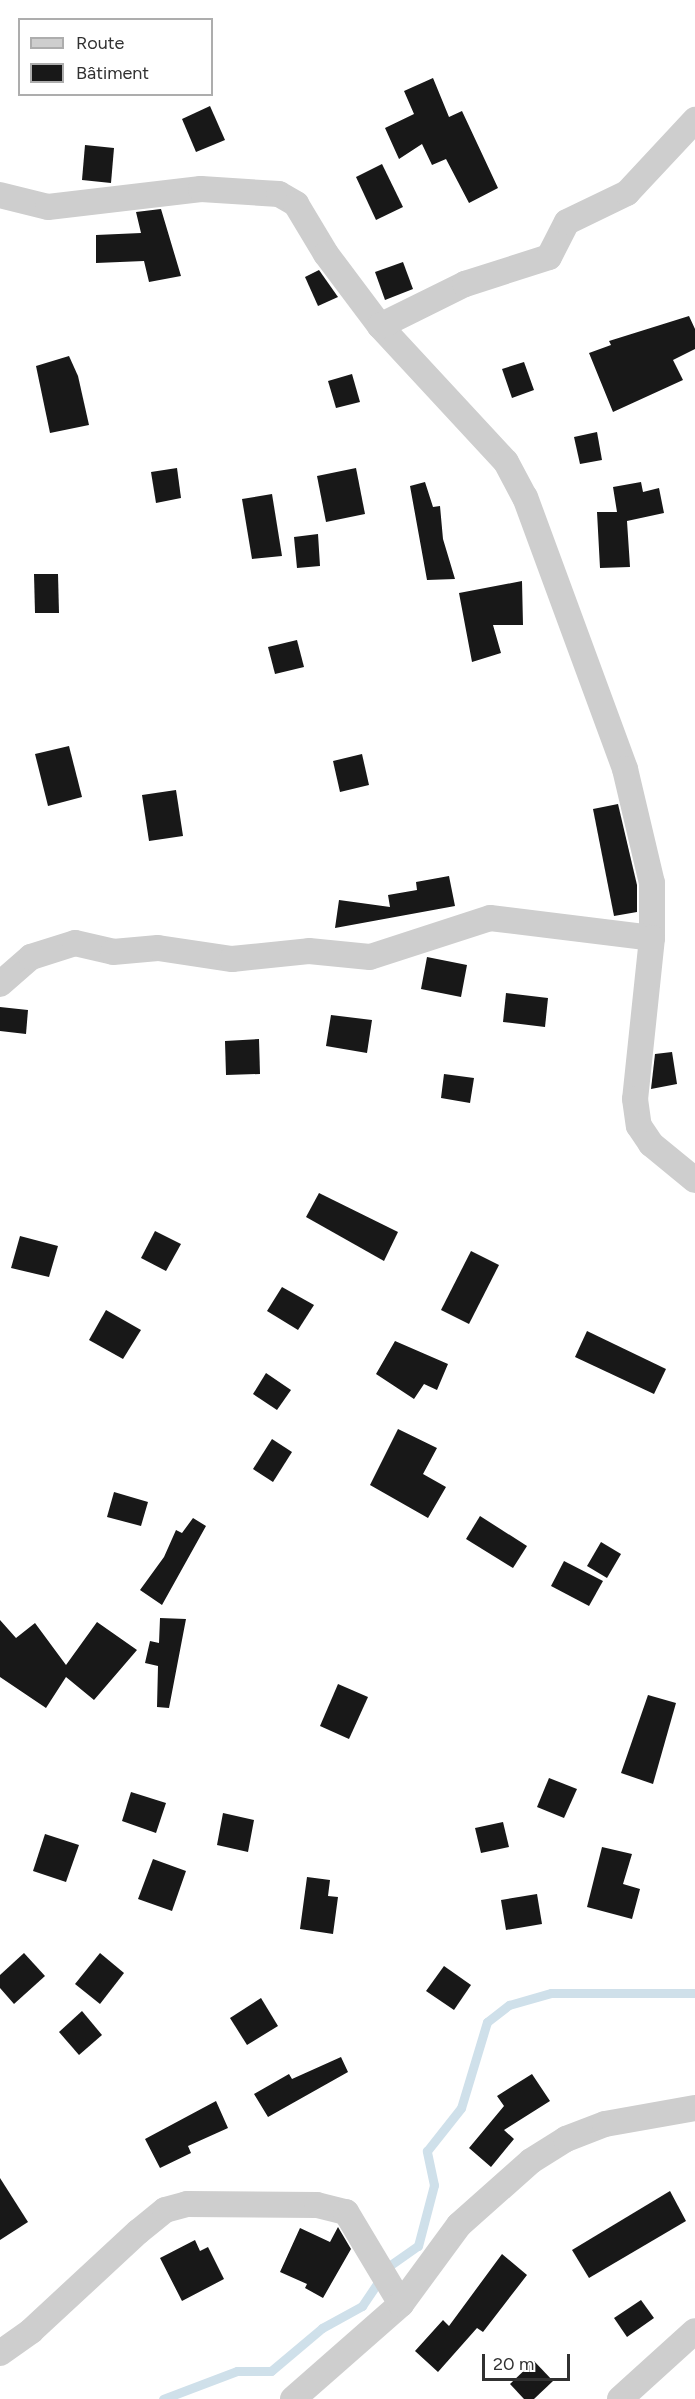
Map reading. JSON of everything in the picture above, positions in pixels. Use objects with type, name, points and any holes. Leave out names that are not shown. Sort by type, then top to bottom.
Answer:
[{"type":"street","points":[[380,326],[465,284],[549,257],[567,222],[627,193],[695,120]]},
{"type":"street","points":[[0,195],[48,207],[201,189],[279,194],[296,204],[326,254],[380,326],[506,462],[525,497],[625,769],[652,883],[652,938],[635,1099],[639,1126],[651,1144],[695,1180]]},
{"type":"street","points":[[0,984],[31,957],[75,943],[113,952],[158,948],[232,959],[309,951],[370,957],[490,918],[652,938]]},
{"type":"street","points":[[293,2399],[402,2304],[459,2225],[531,2161],[566,2139],[605,2124],[695,2108]]},
{"type":"street","points":[[0,2353],[31,2331],[165,2210],[188,2204],[317,2205],[346,2212],[402,2304]]},
{"type":"street","points":[[620,2399],[695,2331]]},
{"type":"building","points":[[433,78],[449,117],[462,111],[498,188],[469,203],[446,159],[432,165],[422,144],[399,159],[385,128],[414,114],[404,91]]},
{"type":"building","points":[[210,106],[225,140],[196,152],[182,119]]},
{"type":"building","points":[[85,145],[114,148],[111,183],[82,180]]},
{"type":"building","points":[[382,164],[403,207],[376,220],[356,177]]},
{"type":"building","points":[[161,209],[181,276],[149,282],[144,261],[96,263],[96,235],[141,233],[136,212]]},
{"type":"building","points":[[403,262],[413,289],[385,300],[375,272]]},
{"type":"building","points":[[319,270],[338,297],[318,306],[305,277]]},
{"type":"building","points":[[689,316],[695,329],[695,349],[673,360],[683,380],[613,412],[589,353],[611,345],[609,341]]},
{"type":"building","points":[[69,356],[78,376],[89,425],[50,433],[36,366]]},
{"type":"building","points":[[524,362],[534,390],[512,398],[502,369]]},
{"type":"building","points":[[352,374],[360,402],[336,408],[328,381]]},
{"type":"building","points":[[597,432],[602,460],[580,464],[574,437]]},
{"type":"building","points":[[177,468],[181,498],[156,503],[151,472]]},
{"type":"building","points":[[356,468],[365,514],[326,522],[317,476]]},
{"type":"building","points":[[425,482],[433,507],[440,506],[443,539],[455,579],[427,580],[410,486]]},
{"type":"building","points":[[641,482],[643,492],[659,488],[664,513],[627,521],[630,567],[600,568],[597,512],[617,512],[613,487]]},
{"type":"building","points":[[272,494],[282,556],[252,559],[242,499]]},
{"type":"building","points":[[318,534],[320,566],[297,568],[294,537]]},
{"type":"building","points":[[34,574],[58,574],[59,613],[35,613]]},
{"type":"building","points":[[522,581],[523,625],[493,625],[501,653],[472,662],[459,593]]},
{"type":"building","points":[[297,640],[304,667],[275,674],[268,647]]},
{"type":"building","points":[[69,746],[82,797],[48,806],[35,754]]},
{"type":"building","points":[[362,754],[369,785],[340,792],[333,761]]},
{"type":"building","points":[[176,790],[183,836],[149,841],[142,795]]},
{"type":"building","points":[[618,804],[637,885],[637,912],[614,916],[593,809]]},
{"type":"building","points":[[449,876],[455,906],[335,928],[339,900],[390,907],[388,895],[417,890],[416,882]]},
{"type":"building","points":[[427,957],[467,965],[461,997],[421,989]]},
{"type":"building","points":[[506,993],[548,998],[545,1027],[503,1022]]},
{"type":"building","points":[[0,1007],[28,1010],[26,1034],[0,1031]]},
{"type":"building","points":[[331,1015],[372,1020],[367,1053],[326,1046]]},
{"type":"building","points":[[259,1039],[260,1074],[226,1075],[225,1041]]},
{"type":"building","points":[[672,1052],[677,1084],[651,1089],[655,1054]]},
{"type":"building","points":[[444,1074],[474,1078],[470,1103],[441,1098]]},
{"type":"building","points":[[319,1193],[398,1232],[384,1261],[306,1217]]},
{"type":"building","points":[[155,1231],[181,1244],[166,1271],[141,1258]]},
{"type":"building","points":[[20,1236],[58,1246],[49,1277],[11,1268]]},
{"type":"building","points":[[471,1251],[499,1265],[469,1324],[441,1310]]},
{"type":"building","points":[[282,1287],[314,1305],[298,1330],[267,1311]]},
{"type":"building","points":[[106,1310],[141,1330],[123,1359],[89,1340]]},
{"type":"building","points":[[587,1331],[666,1369],[654,1394],[575,1357]]},
{"type":"building","points":[[395,1341],[448,1364],[437,1390],[424,1384],[414,1399],[376,1374]]},
{"type":"building","points":[[266,1373],[291,1390],[277,1410],[253,1394]]},
{"type":"building","points":[[398,1429],[437,1448],[423,1474],[446,1487],[428,1518],[370,1485]]},
{"type":"building","points":[[272,1439],[292,1452],[273,1482],[253,1469]]},
{"type":"building","points":[[114,1492],[148,1502],[141,1526],[107,1517]]},
{"type":"building","points":[[480,1516],[527,1546],[513,1568],[466,1539]]},
{"type":"building","points":[[193,1518],[206,1526],[162,1605],[140,1590],[164,1557],[176,1530],[182,1533]]},
{"type":"building","points":[[601,1542],[621,1554],[607,1578],[587,1566]]},
{"type":"building","points":[[564,1561],[603,1581],[589,1606],[551,1586]]},
{"type":"building","points":[[160,1618],[186,1619],[169,1708],[157,1707],[158,1666],[145,1663],[150,1641],[159,1643]]},
{"type":"building","points":[[0,1620],[16,1638],[35,1623],[66,1665],[97,1622],[137,1650],[94,1700],[66,1677],[46,1708],[0,1677]]},
{"type":"building","points":[[338,1684],[368,1697],[349,1739],[320,1726]]},
{"type":"building","points":[[648,1695],[676,1703],[653,1784],[621,1773]]},
{"type":"building","points":[[549,1778],[577,1789],[564,1818],[537,1807]]},
{"type":"building","points":[[131,1792],[166,1803],[156,1833],[122,1821]]},
{"type":"building","points":[[223,1813],[254,1820],[248,1852],[217,1845]]},
{"type":"building","points":[[503,1822],[509,1847],[481,1853],[475,1828]]},
{"type":"building","points":[[45,1834],[79,1845],[66,1882],[33,1871]]},
{"type":"building","points":[[602,1847],[632,1854],[623,1884],[640,1889],[632,1919],[587,1907]]},
{"type":"building","points":[[153,1859],[186,1871],[172,1911],[138,1899]]},
{"type":"building","points":[[307,1877],[330,1880],[328,1896],[338,1897],[333,1934],[300,1929]]},
{"type":"building","points":[[537,1894],[542,1924],[506,1930],[501,1900]]},
{"type":"building","points":[[24,1953],[45,1976],[14,2004],[0,1988],[0,1975]]},
{"type":"building","points":[[100,1953],[124,1973],[100,2004],[75,1984]]},
{"type":"building","points":[[444,1966],[471,1985],[454,2010],[426,1991]]},
{"type":"building","points":[[261,1998],[278,2026],[247,2045],[230,2018]]},
{"type":"building","points":[[82,2011],[102,2035],[79,2055],[59,2032]]},
{"type":"building","points":[[341,2057],[348,2072],[268,2117],[254,2094],[289,2074],[292,2079]]},
{"type":"building","points":[[532,2074],[550,2101],[504,2130],[514,2139],[491,2167],[469,2148],[504,2106],[497,2096]]},
{"type":"building","points":[[216,2101],[228,2128],[188,2146],[191,2153],[160,2168],[145,2139]]},
{"type":"building","points":[[0,2178],[28,2222],[0,2240]]},
{"type":"building","points":[[670,2191],[686,2221],[589,2278],[572,2250]]},
{"type":"building","points":[[338,2227],[351,2249],[323,2298],[305,2288],[307,2284],[280,2272],[300,2228],[330,2242]]},
{"type":"building","points":[[195,2240],[200,2251],[208,2247],[224,2279],[182,2301],[160,2258]]},
{"type":"building","points":[[502,2254],[527,2275],[483,2332],[477,2328],[438,2372],[415,2351],[443,2320],[449,2326]]},
{"type":"building","points":[[641,2300],[654,2318],[627,2337],[614,2318]]},
{"type":"building","points":[[534,2361],[553,2381],[534,2399],[524,2399],[510,2384]]},
{"type":"waterway","points":[[163,2399],[237,2371],[271,2371],[322,2328],[362,2306],[389,2266],[418,2246],[434,2185],[427,2151],[461,2108],[487,2022],[509,2005],[551,1993],[695,1993]]}]
